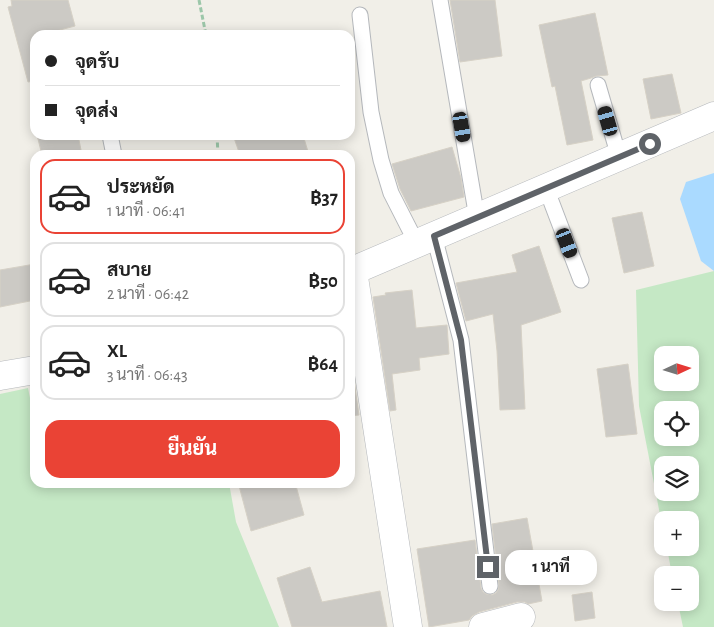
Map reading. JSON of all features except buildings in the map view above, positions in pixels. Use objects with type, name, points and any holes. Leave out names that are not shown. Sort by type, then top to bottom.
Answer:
[{"type":"street","points":[[355,271],[714,116]]},
{"type":"street","points":[[355,291],[408,627]]},
{"type":"street","points":[[0,376],[30,371]]},
{"type":"street","points":[[483,627],[521,617]]},
{"type":"lane","points":[[440,0],[477,218]]},
{"type":"lane","points":[[360,16],[371,112],[381,160],[391,193],[425,240],[461,340],[490,586]]},
{"type":"lane","points":[[598,85],[619,157]]},
{"type":"lane","points":[[546,188],[582,280]]},
{"type":"path","points":[[199,0],[205,30]]},
{"type":"green space","points":[[714,271],[714,627],[683,627],[680,611],[699,611],[699,566],[670,566],[668,556],[699,556],[699,511],[659,511],[657,501],[699,501],[699,456],[654,456],[654,484],[639,406],[636,290]]},
{"type":"green space","points":[[28,388],[30,398],[30,488],[230,488],[236,522],[279,627],[0,627],[0,394]]},
{"type":"water","points":[[714,173],[714,271],[701,261],[680,199],[686,182]]},
{"type":"route","points":[[488,567],[461,340],[434,236],[650,144]]}]
